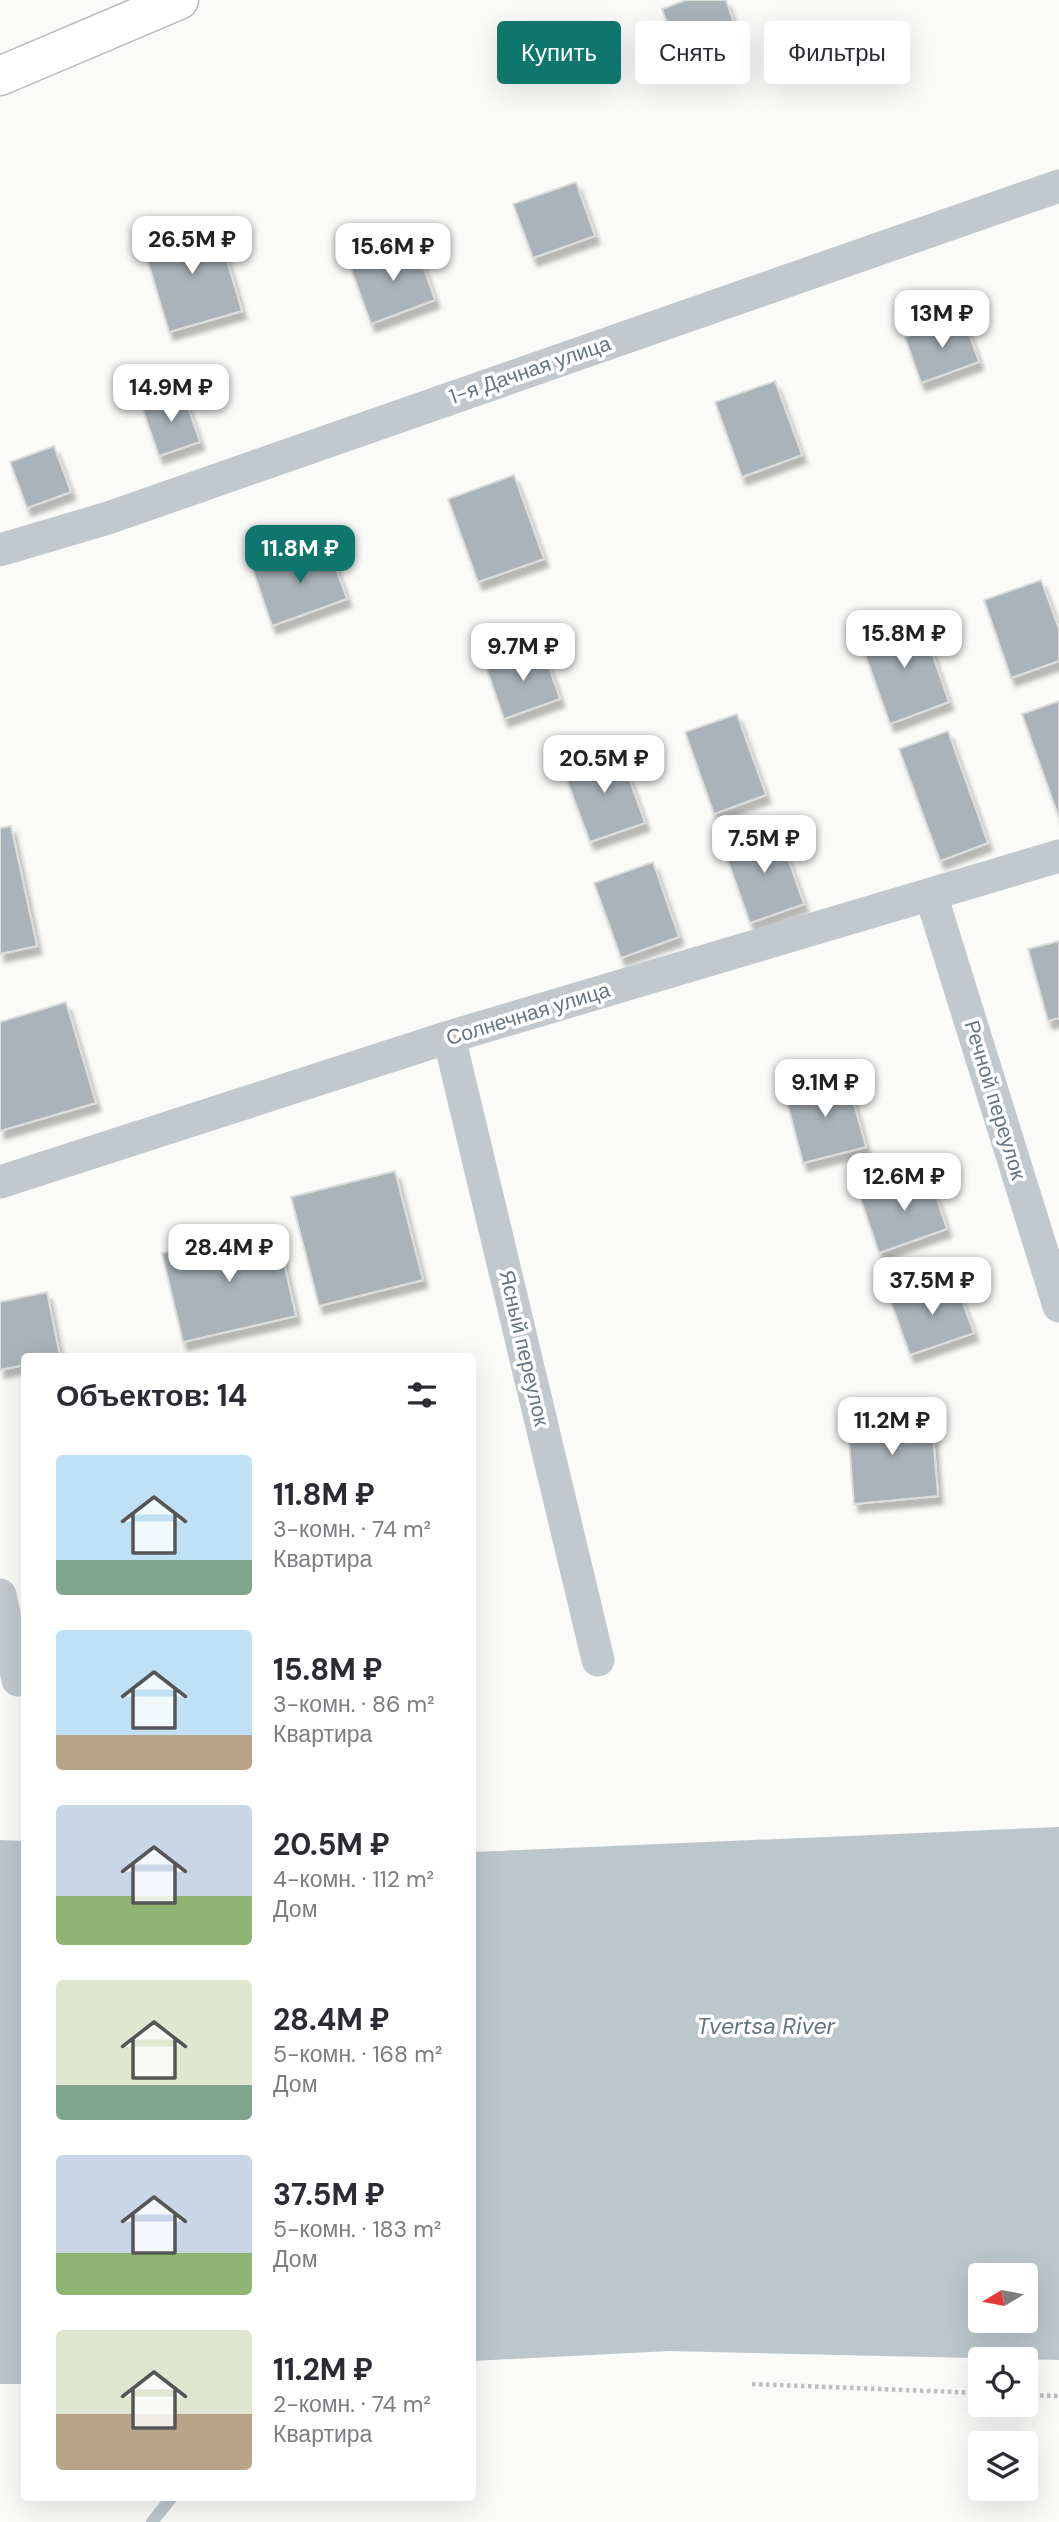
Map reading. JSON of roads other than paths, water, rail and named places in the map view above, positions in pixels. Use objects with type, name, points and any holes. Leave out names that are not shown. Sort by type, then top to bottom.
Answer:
[{"type":"main road","points":[[0,76],[179,0]]},
{"type":"street","name":"1-я Дачная улица","points":[[0,550],[108,518],[1059,186]]},
{"type":"street","name":"Солнечная улица","points":[[0,1182],[449,1037],[1059,856]]},
{"type":"street","name":"Речной переулок","points":[[930,895],[1059,1306]]},
{"type":"street","name":"Ясный переулок","points":[[449,1037],[598,1660]]},
{"type":"street","points":[[0,1595],[18,1680]]},
{"type":"water","name":"Tvertsa River","points":[[1059,1827],[1059,2360],[1038,2360],[1038,2347],[968,2347],[968,2358],[669,2351],[476,2361],[476,1852]]},
{"type":"water","points":[[0,1840],[21,1841],[21,2384],[0,2384]]},
{"type":"waterway","points":[[152,2522],[169,2501]]}]
